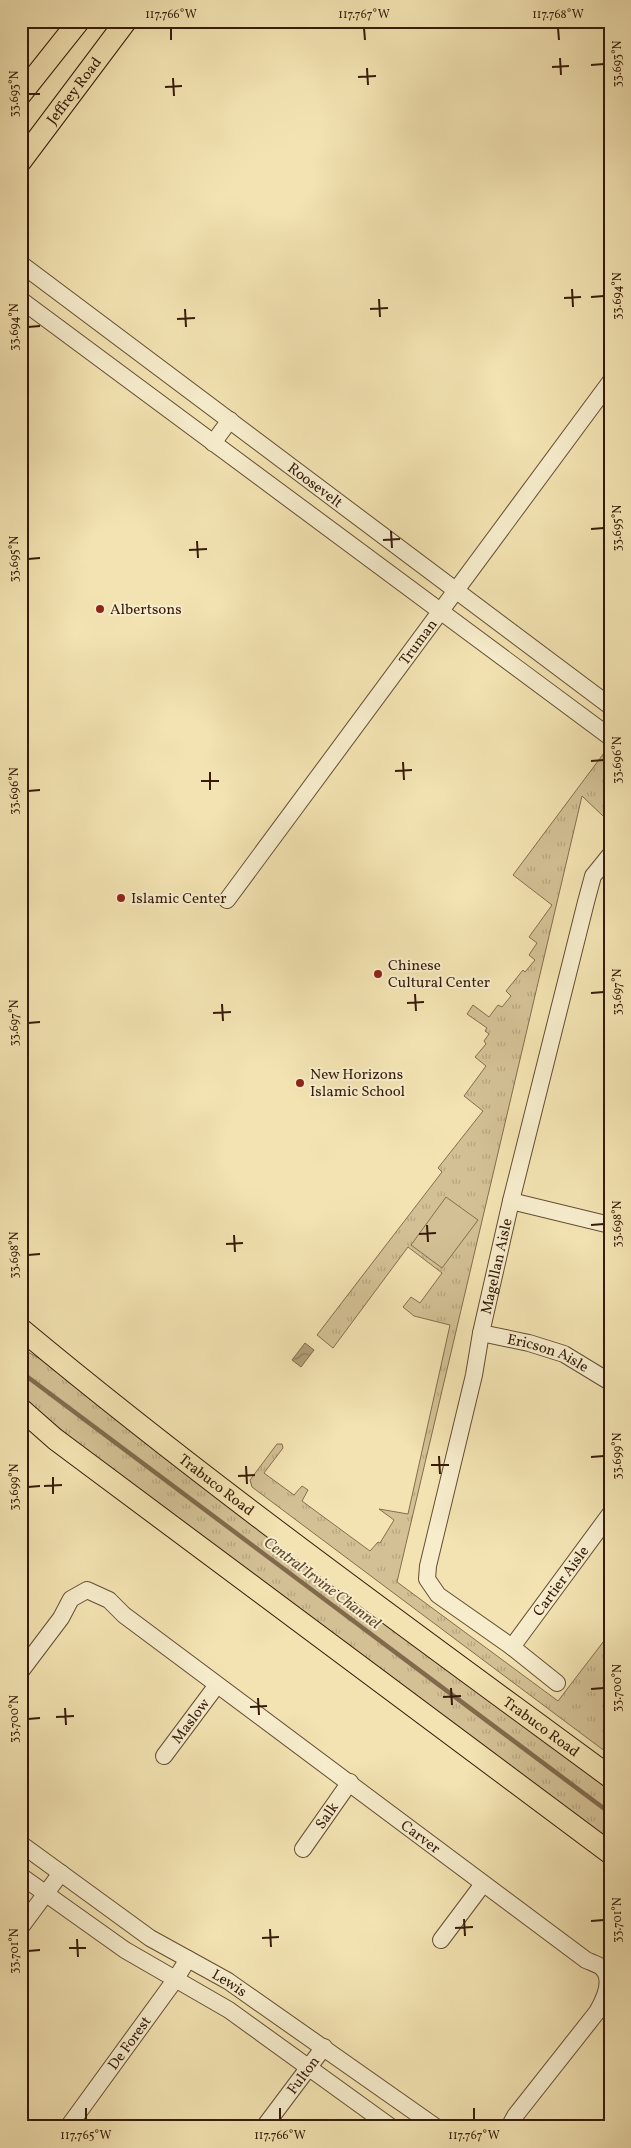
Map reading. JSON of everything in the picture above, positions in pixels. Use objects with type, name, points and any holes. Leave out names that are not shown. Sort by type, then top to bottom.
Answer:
[{"type":"main road","points":[[21,94],[79,21]]},
{"type":"main road","name":"Jeffrey Road","points":[[21,161],[126,21]]},
{"type":"main road","name":"Trabuco Road","points":[[21,1330],[92,1388],[214,1482],[610,1777]]},
{"type":"main road","points":[[21,1410],[55,1439],[610,1853]]},
{"type":"street","name":"Roosevelt","points":[[21,264],[610,706]]},
{"type":"street","name":"Roosevelt","points":[[21,300],[212,444],[442,611],[610,737]]},
{"type":"street","name":"Truman","points":[[227,900],[610,382]]},
{"type":"street","points":[[212,444],[230,420]]},
{"type":"street","name":"Magellan Aisle","points":[[557,1683],[512,1647],[438,1595],[427,1579],[428,1566],[474,1375],[481,1333],[511,1201],[586,902],[593,876],[610,855]]},
{"type":"street","points":[[511,1201],[610,1225]]},
{"type":"street","name":"Ericson Aisle","points":[[481,1333],[530,1343],[564,1354],[610,1382]]},
{"type":"street","name":"Cartier Aisle","points":[[512,1647],[610,1514]]},
{"type":"street","name":"Carver","points":[[21,1671],[61,1618],[71,1599],[87,1590],[110,1600],[124,1615],[350,1782],[482,1884],[586,1960],[601,1968],[607,1981],[606,1998],[515,2116],[509,2127]]},
{"type":"street","name":"Maslow","points":[[164,1756],[217,1685]]},
{"type":"street","name":"Salk","points":[[304,1849],[350,1782]]},
{"type":"street","name":"Lewis","points":[[21,1844],[150,1938],[228,1982],[324,2047],[436,2127]]},
{"type":"street","points":[[21,1927],[61,1873]]},
{"type":"street","name":"Lewis","points":[[21,1876],[125,1950],[229,2010],[391,2127]]},
{"type":"street","points":[[442,1940],[482,1884]]},
{"type":"street","name":"De Forest","points":[[68,2127],[175,1980],[188,1959]]},
{"type":"street","name":"Fulton","points":[[264,2127],[324,2047]]},
{"type":"green space","points":[[604,753],[610,757],[610,809],[603,816],[582,796],[397,1582],[558,1701],[610,1633],[610,1755],[252,1487],[250,1480],[277,1444],[282,1444],[283,1448],[264,1473],[294,1495],[302,1486],[308,1490],[302,1501],[370,1551],[378,1542],[380,1543],[394,1520],[379,1509],[408,1514],[450,1325],[414,1316],[403,1307],[411,1297],[420,1303],[442,1273],[408,1247],[333,1348],[317,1335],[442,1172],[438,1168],[483,1111],[464,1096],[486,1066],[475,1057],[486,1044],[484,1041],[489,1034],[485,1031],[487,1028],[467,1014],[473,1005],[489,1017],[498,1005],[502,1007],[511,996],[506,991],[523,970],[525,972],[535,960],[529,955],[537,943],[529,937],[552,905],[513,875]]},
{"type":"green space","points":[[446,1197],[478,1220],[442,1268],[411,1245]]},
{"type":"green space","points":[[21,1348],[54,1367],[610,1785],[610,1841],[90,1453],[21,1397]]},
{"type":"water","points":[[305,1343],[314,1350],[301,1367],[292,1360]]},
{"type":"waterway","name":"Central Irvine Channel","points":[[21,1372],[610,1813]]},
{"type":"place","name":"Albertsons","points":[[100,609]]},
{"type":"place","name":"Islamic Center","points":[[121,898]]},
{"type":"place","name":"Chinese Cultural Center","points":[[378,974]]},
{"type":"place","name":"New Horizons Islamic School","points":[[300,1083]]}]
